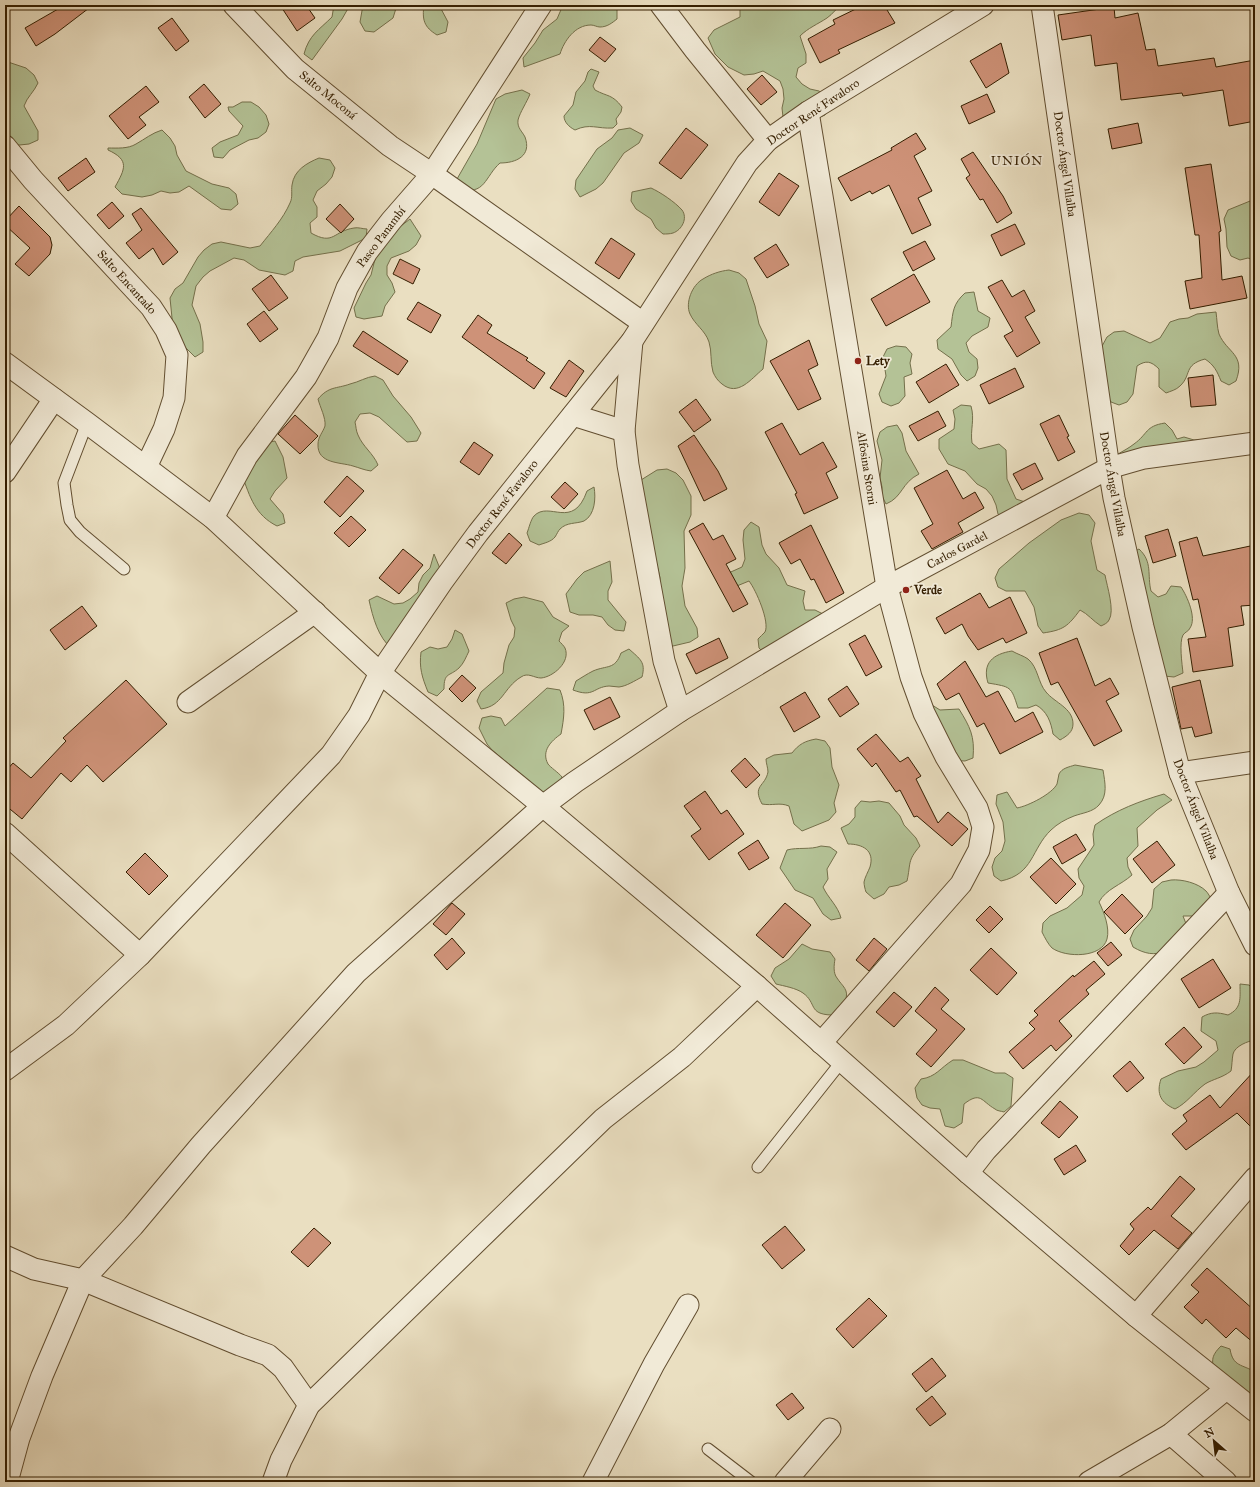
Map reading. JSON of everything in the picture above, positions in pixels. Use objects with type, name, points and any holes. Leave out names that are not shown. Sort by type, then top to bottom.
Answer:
[{"type":"street","name":"Salto Moconá","points":[[234,5],[296,69],[390,146],[643,323]]},
{"type":"street","name":"Paseo Panambí","points":[[213,518],[247,456],[306,377],[328,338],[347,288],[367,252],[391,221],[432,174],[541,5]]},
{"type":"street","points":[[661,5],[695,50],[768,140]]},
{"type":"street","name":"Doctor René Favaloro","points":[[5,1070],[66,1025],[140,955],[331,755],[359,716],[380,673],[442,582],[474,539],[632,341],[748,164],[768,140],[808,112],[983,5]]},
{"type":"street","name":"Doctor Ángel Villalba","points":[[1042,5],[1109,468],[1114,498],[1143,627],[1180,773],[1229,893],[1255,945]]},
{"type":"street","name":"Alfosina Storni","points":[[808,112],[887,587],[911,677],[924,713],[946,757],[977,808],[983,827],[980,850],[961,884],[821,1043]]},
{"type":"street","name":"Salto Encantado","points":[[5,146],[33,180],[151,307],[166,330],[177,355],[174,398],[164,430],[146,467]]},
{"type":"street","name":"Doctor René Favaloro","points":[[632,341],[624,431],[628,465],[664,661],[680,711]]},
{"type":"street","points":[[5,363],[213,518],[380,673],[543,806],[757,986],[968,1173],[1136,1316],[1255,1411]]},
{"type":"street","points":[[5,472],[54,399]]},
{"type":"street","points":[[573,415],[624,431]]},
{"type":"street","name":"Carlos Gardel","points":[[7,1482],[19,1438],[42,1376],[83,1280],[133,1226],[201,1145],[356,973],[543,806],[574,782],[680,711],[887,587],[1109,468],[1144,458],[1255,442]]},
{"type":"street","points":[[188,702],[315,612]]},
{"type":"street","points":[[1180,773],[1255,762]]},
{"type":"street","points":[[5,833],[140,955]]},
{"type":"street","points":[[968,1173],[986,1150],[1229,893]]},
{"type":"street","points":[[273,1482],[281,1460],[309,1405],[603,1119],[682,1057],[757,986]]},
{"type":"street","points":[[1136,1316],[1255,1178]]},
{"type":"street","points":[[5,1256],[34,1269],[83,1280],[240,1345],[268,1355],[283,1368],[309,1405]]},
{"type":"street","points":[[594,1482],[654,1364],[688,1305]]},
{"type":"street","points":[[1089,1482],[1171,1434],[1226,1389]]},
{"type":"street","points":[[785,1482],[830,1429]]},
{"type":"street","points":[[1171,1434],[1226,1482]]},
{"type":"lane","points":[[87,423],[64,483],[70,520],[80,532],[124,570]]},
{"type":"lane","points":[[758,1167],[842,1061]]},
{"type":"lane","points":[[708,1449],[751,1482]]},
{"type":"green space","points":[[334,5],[350,5],[342,19],[312,60],[304,54],[306,47],[315,33],[332,17]]},
{"type":"green space","points":[[363,5],[397,5],[393,18],[374,32],[365,31],[360,22]]},
{"type":"green space","points":[[424,5],[439,5],[448,22],[446,32],[437,35],[429,29],[425,23],[423,15]]},
{"type":"green space","points":[[563,5],[614,5],[617,10],[617,19],[605,26],[599,27],[591,25],[580,28],[567,39],[560,54],[524,67],[523,58],[543,30],[557,19]]},
{"type":"green space","points":[[740,5],[842,5],[827,18],[800,36],[806,54],[806,63],[798,68],[796,77],[802,84],[810,89],[819,91],[827,97],[830,106],[825,115],[818,118],[783,117],[782,108],[784,99],[780,81],[763,71],[744,75],[728,67],[715,54],[708,38],[714,30],[740,17]]},
{"type":"green space","points":[[5,61],[26,68],[34,75],[38,83],[24,106],[38,131],[38,140],[29,144],[10,146],[5,140]]},
{"type":"green space","points":[[591,69],[599,72],[593,86],[595,90],[610,96],[615,100],[622,107],[621,112],[616,119],[617,124],[613,128],[585,127],[575,130],[567,124],[564,116],[573,105],[576,92],[585,81],[588,72]]},
{"type":"green space","points":[[522,90],[530,94],[518,120],[519,127],[527,144],[524,154],[512,162],[500,163],[484,184],[474,190],[459,188],[457,179],[477,144],[496,99],[505,94]]},
{"type":"green space","points":[[242,102],[251,102],[259,107],[266,115],[269,124],[266,132],[258,138],[249,140],[230,150],[223,158],[214,157],[212,148],[220,142],[238,135],[243,126],[229,111],[228,107],[233,107]]},
{"type":"green space","points":[[630,128],[643,135],[639,143],[624,153],[603,183],[596,189],[580,197],[575,189],[576,180],[597,149],[612,138],[618,130]]},
{"type":"green space","points":[[162,130],[175,146],[177,155],[186,171],[212,184],[229,188],[236,194],[238,204],[231,210],[221,209],[189,186],[179,192],[170,193],[161,191],[142,197],[122,194],[115,187],[123,170],[123,161],[120,157],[108,150],[108,148],[130,147]]},
{"type":"green space","points":[[319,158],[330,160],[335,168],[332,177],[317,191],[313,200],[317,207],[317,217],[310,223],[311,233],[319,237],[329,238],[347,230],[359,228],[367,229],[366,238],[340,251],[303,257],[295,261],[293,271],[285,275],[259,270],[244,260],[234,258],[210,271],[196,286],[192,305],[200,324],[203,342],[203,352],[195,357],[182,344],[173,328],[170,298],[175,289],[183,283],[198,257],[212,244],[221,242],[250,248],[260,246],[284,214],[291,201],[292,185],[295,175],[310,162]]},
{"type":"green space","points":[[651,188],[675,204],[684,213],[684,220],[681,227],[671,234],[663,234],[656,228],[651,219],[636,209],[631,201],[632,192]]},
{"type":"green space","points":[[1255,199],[1255,261],[1248,258],[1240,260],[1231,256],[1227,247],[1224,219],[1228,210]]},
{"type":"green space","points":[[410,219],[421,236],[416,245],[409,251],[391,258],[387,266],[387,275],[395,292],[385,306],[382,316],[364,319],[356,317],[354,308],[371,275],[376,255],[393,232]]},
{"type":"green space","points":[[729,270],[739,273],[746,279],[759,324],[767,341],[763,369],[749,382],[739,388],[733,389],[722,384],[715,376],[712,368],[709,342],[705,334],[692,318],[688,305],[690,295],[699,282],[712,274]]},
{"type":"green space","points":[[974,292],[978,311],[990,318],[988,327],[972,336],[966,343],[969,352],[977,359],[978,368],[975,376],[967,381],[961,375],[952,359],[938,349],[937,340],[951,327],[953,312],[958,301],[965,293]]},
{"type":"green space","points":[[1216,312],[1219,334],[1234,354],[1239,365],[1236,381],[1229,385],[1221,381],[1215,368],[1205,359],[1198,361],[1191,367],[1184,382],[1166,393],[1159,387],[1159,369],[1153,364],[1146,362],[1137,366],[1133,394],[1127,402],[1119,405],[1111,402],[1101,385],[1101,348],[1107,337],[1114,332],[1124,331],[1150,343],[1160,338],[1170,322],[1188,318],[1197,314]]},
{"type":"green space","points":[[896,346],[906,347],[912,354],[910,363],[912,374],[904,377],[905,396],[899,403],[891,406],[882,402],[879,394],[886,376],[883,357],[887,349]]},
{"type":"green space","points":[[375,376],[383,380],[393,396],[411,417],[421,433],[417,441],[407,442],[379,417],[370,413],[360,414],[355,422],[357,433],[378,465],[371,471],[325,459],[319,451],[318,444],[325,423],[318,399],[333,388]]},
{"type":"green space","points":[[961,405],[971,406],[973,416],[972,443],[979,449],[999,444],[1006,450],[1007,479],[1016,499],[1025,502],[1005,520],[998,514],[992,496],[986,489],[977,484],[965,471],[948,464],[939,449],[939,439],[954,429],[955,419],[953,410]]},
{"type":"green space","points":[[1165,423],[1172,430],[1177,439],[1184,437],[1194,440],[1223,440],[1121,463],[1118,454],[1139,440],[1150,428],[1158,424]]},
{"type":"green space","points":[[897,425],[902,433],[906,451],[919,474],[909,482],[896,498],[886,504],[882,496],[880,478],[882,460],[877,441],[880,432],[887,427]]},
{"type":"green space","points":[[275,441],[283,457],[287,478],[270,499],[283,514],[285,523],[277,526],[258,511],[254,505],[242,475],[265,443]]},
{"type":"green space","points":[[667,469],[676,473],[683,480],[691,496],[691,515],[684,531],[685,568],[682,586],[685,606],[697,628],[698,637],[690,642],[673,646],[665,641],[656,605],[660,578],[650,542],[641,480],[657,470]]},
{"type":"green space","points":[[594,487],[594,506],[593,511],[588,518],[584,521],[569,524],[563,527],[553,539],[547,542],[539,545],[530,541],[527,533],[534,516],[540,512],[568,512],[575,510],[581,503],[587,491]]},
{"type":"green space","points":[[1079,513],[1089,515],[1095,523],[1091,541],[1097,570],[1105,575],[1111,605],[1111,616],[1108,622],[1101,626],[1086,613],[1080,610],[1069,624],[1061,629],[1043,633],[1038,626],[1034,607],[1025,591],[1006,591],[998,587],[995,578],[999,569],[1029,543],[1061,520]]},
{"type":"green space","points":[[751,522],[759,527],[762,545],[766,554],[779,568],[787,585],[805,591],[803,601],[805,610],[815,610],[823,614],[765,654],[759,648],[758,639],[765,632],[766,621],[762,606],[755,591],[749,581],[732,588],[724,575],[742,567],[745,559],[743,540],[744,530]]},
{"type":"green space","points":[[1139,549],[1148,564],[1151,591],[1158,597],[1166,594],[1171,586],[1181,587],[1192,613],[1192,624],[1183,635],[1181,643],[1183,673],[1174,677],[1164,676],[1131,553]]},
{"type":"green space","points":[[434,554],[441,571],[392,649],[380,633],[374,620],[369,600],[377,596],[394,604],[403,603],[410,599],[418,592],[419,583],[423,575],[430,568]]},
{"type":"green space","points":[[610,561],[612,582],[608,591],[608,600],[626,622],[624,631],[615,630],[608,625],[602,617],[593,615],[579,615],[570,612],[566,594],[584,572]]},
{"type":"green space","points":[[524,597],[543,602],[553,617],[569,626],[562,632],[559,641],[565,648],[565,658],[560,668],[551,675],[541,678],[526,675],[521,677],[510,686],[494,704],[481,709],[477,701],[481,692],[503,673],[509,645],[514,637],[515,628],[506,603],[514,599]]},
{"type":"green space","points":[[455,630],[462,634],[469,651],[461,666],[446,677],[444,689],[437,696],[428,692],[426,687],[421,668],[421,652],[430,647],[438,649],[447,647]]},
{"type":"green space","points":[[629,649],[643,664],[642,677],[619,687],[604,687],[589,693],[573,690],[576,681],[593,671],[613,665],[621,653]]},
{"type":"green space","points":[[1012,651],[1031,662],[1046,692],[1070,714],[1073,724],[1071,732],[1060,740],[1053,734],[1048,717],[1040,707],[1036,705],[1028,708],[1018,708],[1014,695],[1009,689],[988,683],[988,665],[994,657],[1005,652]]},
{"type":"green space","points":[[547,688],[560,690],[564,706],[561,734],[551,743],[546,751],[546,759],[548,764],[562,777],[559,785],[543,793],[492,750],[487,744],[479,728],[482,718],[491,716],[501,718],[505,726]]},
{"type":"green space","points":[[932,705],[940,710],[959,709],[971,732],[973,758],[965,761],[947,760],[925,712]]},
{"type":"green space","points":[[816,739],[825,741],[830,748],[832,767],[839,785],[834,803],[836,812],[829,820],[802,831],[794,824],[789,806],[782,804],[762,804],[758,793],[760,786],[768,772],[766,759],[774,755],[792,753],[802,743]]},
{"type":"green space","points":[[1075,765],[1103,770],[1105,793],[1102,801],[1094,809],[1071,817],[1056,826],[1044,837],[1031,860],[1020,873],[1012,878],[1001,881],[994,876],[992,867],[995,858],[1002,851],[1005,841],[1003,822],[996,804],[997,795],[1007,792],[1017,808],[1027,805],[1050,792],[1057,784],[1060,772]]},
{"type":"green space","points":[[1164,794],[1172,800],[1157,810],[1137,828],[1138,846],[1127,858],[1128,867],[1132,875],[1110,890],[1099,902],[1105,915],[1108,930],[1107,939],[1104,945],[1091,953],[1074,955],[1052,948],[1042,932],[1043,923],[1050,916],[1067,908],[1082,895],[1084,886],[1079,878],[1078,869],[1094,845],[1093,834],[1095,825],[1128,806]]},
{"type":"green space","points":[[861,801],[879,801],[889,803],[900,816],[904,825],[916,838],[920,846],[911,859],[907,881],[899,885],[889,887],[884,894],[874,899],[866,892],[864,884],[864,880],[870,867],[871,856],[866,849],[858,845],[848,844],[841,828],[849,824],[855,817],[855,808]]},
{"type":"green space","points":[[821,846],[830,847],[837,852],[827,869],[828,879],[823,887],[838,910],[841,918],[831,920],[823,914],[813,898],[795,890],[780,868],[787,850]]},
{"type":"green space","points":[[1171,880],[1190,882],[1203,888],[1212,900],[1209,908],[1192,916],[1183,916],[1190,934],[1170,949],[1163,952],[1150,953],[1133,947],[1130,939],[1134,930],[1152,908],[1154,889],[1162,882]]},
{"type":"green space","points":[[802,944],[812,949],[830,952],[835,959],[835,974],[845,988],[847,994],[841,1007],[831,1015],[819,1013],[803,993],[793,988],[776,984],[771,976],[775,968],[789,959]]},
{"type":"green space","points":[[1240,984],[1249,985],[1255,991],[1255,1040],[1242,1044],[1234,1051],[1231,1071],[1205,1084],[1179,1107],[1175,1109],[1170,1107],[1163,1101],[1160,1094],[1159,1089],[1161,1079],[1178,1071],[1196,1067],[1218,1050],[1216,1041],[1201,1031],[1202,1017],[1211,1013],[1228,1015],[1233,1012],[1238,1006],[1239,1002]]},
{"type":"green space","points":[[953,1060],[963,1060],[995,1073],[1005,1073],[1013,1078],[1011,1106],[1004,1112],[996,1110],[981,1099],[974,1098],[964,1104],[962,1123],[954,1128],[945,1126],[940,1109],[922,1105],[917,1098],[915,1088],[921,1079],[934,1074]]},
{"type":"green space","points":[[1221,1346],[1230,1349],[1231,1355],[1236,1362],[1255,1372],[1255,1405],[1215,1375],[1213,1356]]},
{"type":"building","points":[[65,5],[93,5],[55,34],[36,46],[25,28]]},
{"type":"building","points":[[280,5],[306,5],[315,18],[297,31]]},
{"type":"building","points":[[864,5],[884,5],[895,23],[838,50],[840,53],[820,63],[808,39],[835,24],[833,20]]},
{"type":"building","points":[[1114,7],[1115,18],[1138,13],[1146,50],[1155,49],[1158,66],[1214,58],[1216,67],[1255,60],[1255,121],[1229,126],[1223,90],[1183,96],[1182,93],[1121,100],[1117,63],[1095,66],[1091,35],[1062,40],[1058,15]]},
{"type":"building","points":[[172,18],[189,41],[176,51],[158,28]]},
{"type":"building","points":[[600,37],[616,49],[605,62],[589,50]]},
{"type":"building","points":[[1001,43],[1009,73],[986,88],[970,61]]},
{"type":"building","points":[[762,75],[777,92],[761,105],[747,89]]},
{"type":"building","points":[[204,84],[221,104],[205,118],[189,97]]},
{"type":"building","points":[[146,86],[159,102],[139,117],[146,125],[128,139],[109,116]]},
{"type":"building","points":[[987,94],[995,112],[969,124],[961,106]]},
{"type":"building","points":[[1138,123],[1142,143],[1112,149],[1108,129]]},
{"type":"building","points":[[686,128],[708,145],[681,179],[659,163]]},
{"type":"building","points":[[916,133],[926,149],[914,156],[932,191],[918,198],[931,225],[912,234],[889,185],[872,194],[870,191],[851,201],[838,178],[892,150],[891,148]]},
{"type":"building","points":[[973,152],[1003,196],[1012,213],[997,223],[983,199],[980,200],[966,178],[970,175],[961,159]]},
{"type":"building","points":[[86,158],[95,172],[68,191],[58,178]]},
{"type":"building","points":[[1211,164],[1221,231],[1219,232],[1222,280],[1242,276],[1247,298],[1190,309],[1185,281],[1202,278],[1199,235],[1195,235],[1185,168]]},
{"type":"building","points":[[779,173],[799,186],[779,216],[759,202]]},
{"type":"building","points":[[112,202],[124,216],[109,229],[97,215]]},
{"type":"building","points":[[340,204],[354,219],[341,233],[326,219]]},
{"type":"building","points":[[19,206],[50,237],[52,245],[50,254],[29,276],[15,264],[30,248],[5,225],[5,221]]},
{"type":"building","points":[[141,208],[178,252],[163,265],[153,248],[139,259],[126,243],[142,230],[132,214]]},
{"type":"building","points":[[1015,224],[1025,244],[1001,256],[991,235]]},
{"type":"building","points":[[611,238],[635,254],[619,279],[595,263]]},
{"type":"building","points":[[925,241],[935,259],[913,271],[903,252]]},
{"type":"building","points":[[776,244],[789,265],[767,278],[754,258]]},
{"type":"building","points":[[400,259],[420,269],[413,284],[393,274]]},
{"type":"building","points":[[914,274],[930,302],[886,326],[871,299]]},
{"type":"building","points":[[271,275],[288,298],[269,311],[252,289]]},
{"type":"building","points":[[1002,280],[1012,297],[1024,290],[1035,311],[1025,317],[1040,343],[1017,357],[1004,336],[1013,331],[988,287]]},
{"type":"building","points":[[418,302],[441,315],[431,333],[407,319]]},
{"type":"building","points":[[264,311],[278,329],[260,342],[247,324]]},
{"type":"building","points":[[478,315],[492,325],[487,333],[528,358],[526,360],[545,373],[534,389],[462,337]]},
{"type":"building","points":[[363,331],[408,361],[398,375],[353,346]]},
{"type":"building","points":[[809,340],[818,365],[808,370],[821,399],[798,410],[770,361]]},
{"type":"building","points":[[569,360],[584,371],[566,397],[550,388]]},
{"type":"building","points":[[946,364],[959,385],[929,403],[916,382]]},
{"type":"building","points":[[1015,368],[1024,387],[989,404],[980,385]]},
{"type":"building","points":[[1213,375],[1216,405],[1191,407],[1188,378]]},
{"type":"building","points":[[696,399],[711,420],[694,432],[679,412]]},
{"type":"building","points":[[938,411],[946,426],[918,441],[909,426]]},
{"type":"building","points":[[295,415],[318,436],[300,454],[278,434]]},
{"type":"building","points":[[1059,415],[1069,436],[1067,437],[1075,452],[1058,461],[1040,424]]},
{"type":"building","points":[[782,423],[800,455],[823,442],[837,467],[826,473],[838,498],[804,514],[795,494],[797,493],[765,432]]},
{"type":"building","points":[[694,435],[718,471],[727,489],[704,501],[678,446]]},
{"type":"building","points":[[474,442],[493,455],[479,475],[460,462]]},
{"type":"building","points":[[1035,463],[1043,479],[1022,490],[1013,474]]},
{"type":"building","points":[[947,470],[963,499],[975,492],[984,508],[958,523],[963,532],[932,549],[921,531],[933,524],[914,488]]},
{"type":"building","points":[[347,476],[364,491],[340,517],[324,502]]},
{"type":"building","points":[[565,482],[578,494],[564,509],[551,497]]},
{"type":"building","points":[[351,516],[366,530],[349,547],[334,533]]},
{"type":"building","points":[[703,523],[713,540],[723,535],[736,559],[726,564],[748,604],[733,612],[689,531]]},
{"type":"building","points":[[811,525],[844,593],[826,603],[814,579],[811,580],[800,559],[791,564],[779,543]]},
{"type":"building","points":[[1168,529],[1176,556],[1153,563],[1145,536]]},
{"type":"building","points":[[509,533],[522,545],[506,564],[492,553]]},
{"type":"building","points":[[1197,537],[1203,556],[1255,545],[1255,605],[1241,606],[1244,625],[1228,628],[1233,666],[1193,672],[1188,639],[1206,637],[1198,599],[1193,600],[1179,542]]},
{"type":"building","points":[[403,549],[423,565],[399,594],[379,578]]},
{"type":"building","points":[[980,593],[989,608],[1010,597],[1027,633],[1006,643],[1003,638],[978,650],[962,624],[945,634],[936,618]]},
{"type":"building","points":[[82,606],[97,626],[65,650],[50,630]]},
{"type":"building","points":[[865,635],[882,667],[866,676],[849,644]]},
{"type":"building","points":[[719,638],[728,658],[696,674],[686,654]]},
{"type":"building","points":[[1077,638],[1095,686],[1110,678],[1119,694],[1106,701],[1122,731],[1094,746],[1058,682],[1051,685],[1039,653]]},
{"type":"building","points":[[965,661],[986,697],[998,691],[1015,722],[1033,712],[1043,732],[1000,754],[984,723],[977,727],[959,693],[946,700],[937,684]]},
{"type":"building","points":[[462,675],[476,688],[462,702],[449,689]]},
{"type":"building","points":[[126,680],[167,724],[103,782],[87,765],[71,782],[61,773],[22,819],[5,805],[5,772],[13,763],[31,778],[66,741],[63,738]]},
{"type":"building","points":[[1200,680],[1212,733],[1195,737],[1192,727],[1181,729],[1172,687]]},
{"type":"building","points":[[847,686],[859,704],[840,717],[828,699]]},
{"type":"building","points":[[805,692],[820,717],[794,732],[780,707]]},
{"type":"building","points":[[610,697],[620,717],[594,730],[584,710]]},
{"type":"building","points":[[876,734],[900,762],[908,757],[921,776],[916,779],[938,823],[948,812],[968,829],[952,846],[917,816],[914,817],[900,790],[896,792],[876,763],[872,767],[857,749]]},
{"type":"building","points":[[745,758],[760,775],[746,788],[731,771]]},
{"type":"building","points":[[705,791],[721,814],[727,810],[744,834],[709,860],[691,836],[701,829],[684,806]]},
{"type":"building","points":[[1076,834],[1086,850],[1062,864],[1053,847]]},
{"type":"building","points":[[758,840],[769,858],[749,870],[738,853]]},
{"type":"building","points":[[1157,841],[1175,865],[1152,883],[1133,859]]},
{"type":"building","points":[[145,853],[168,876],[149,895],[126,872]]},
{"type":"building","points":[[1051,858],[1076,884],[1056,904],[1030,877]]},
{"type":"building","points":[[1122,894],[1143,916],[1125,934],[1104,912]]},
{"type":"building","points":[[452,903],[465,914],[446,935],[433,924]]},
{"type":"building","points":[[785,903],[811,925],[783,958],[756,935]]},
{"type":"building","points":[[990,906],[1003,919],[989,933],[976,920]]},
{"type":"building","points":[[452,938],[465,953],[447,970],[434,955]]},
{"type":"building","points":[[874,938],[887,949],[869,971],[856,960]]},
{"type":"building","points":[[1111,942],[1122,955],[1108,966],[1097,953]]},
{"type":"building","points":[[991,948],[1017,973],[997,995],[970,970]]},
{"type":"building","points":[[1213,959],[1231,988],[1199,1008],[1181,979]]},
{"type":"building","points":[[1094,961],[1105,974],[1086,990],[1089,994],[1059,1021],[1072,1036],[1056,1051],[1051,1045],[1023,1069],[1009,1052],[1035,1029],[1029,1023],[1038,1015],[1034,1011],[1073,975],[1074,977]]},
{"type":"building","points":[[935,987],[949,1000],[941,1009],[965,1029],[931,1067],[916,1054],[937,1030],[915,1011]]},
{"type":"building","points":[[894,992],[912,1007],[894,1027],[876,1012]]},
{"type":"building","points":[[1184,1027],[1202,1047],[1184,1064],[1165,1044]]},
{"type":"building","points":[[1130,1061],[1144,1078],[1127,1092],[1113,1076]]},
{"type":"building","points":[[1255,1070],[1255,1131],[1237,1113],[1186,1150],[1172,1134],[1187,1121],[1183,1115],[1210,1095],[1220,1108]]},
{"type":"building","points":[[1060,1101],[1078,1117],[1059,1138],[1041,1123]]},
{"type":"building","points":[[1076,1145],[1086,1161],[1064,1175],[1054,1159]]},
{"type":"building","points":[[1180,1176],[1195,1189],[1171,1216],[1192,1233],[1178,1249],[1154,1230],[1129,1255],[1120,1246],[1134,1229],[1130,1224],[1148,1207],[1151,1210]]},
{"type":"building","points":[[785,1226],[805,1250],[782,1269],[762,1245]]},
{"type":"building","points":[[314,1228],[331,1243],[308,1267],[291,1252]]},
{"type":"building","points":[[1207,1268],[1255,1311],[1255,1344],[1236,1328],[1226,1338],[1206,1319],[1202,1324],[1184,1307],[1199,1292],[1191,1285]]},
{"type":"building","points":[[869,1298],[887,1316],[853,1348],[836,1329]]},
{"type":"building","points":[[932,1358],[946,1376],[926,1392],[912,1374]]},
{"type":"building","points":[[792,1393],[804,1408],[788,1420],[776,1405]]},
{"type":"building","points":[[932,1396],[946,1414],[930,1426],[916,1409]]},
{"type":"place","name":"Lety","points":[[858,361]]},
{"type":"place","name":"Verde","points":[[906,590]]},
{"type":"district","name":"UNIÓN","points":[[1017,161]]}]
